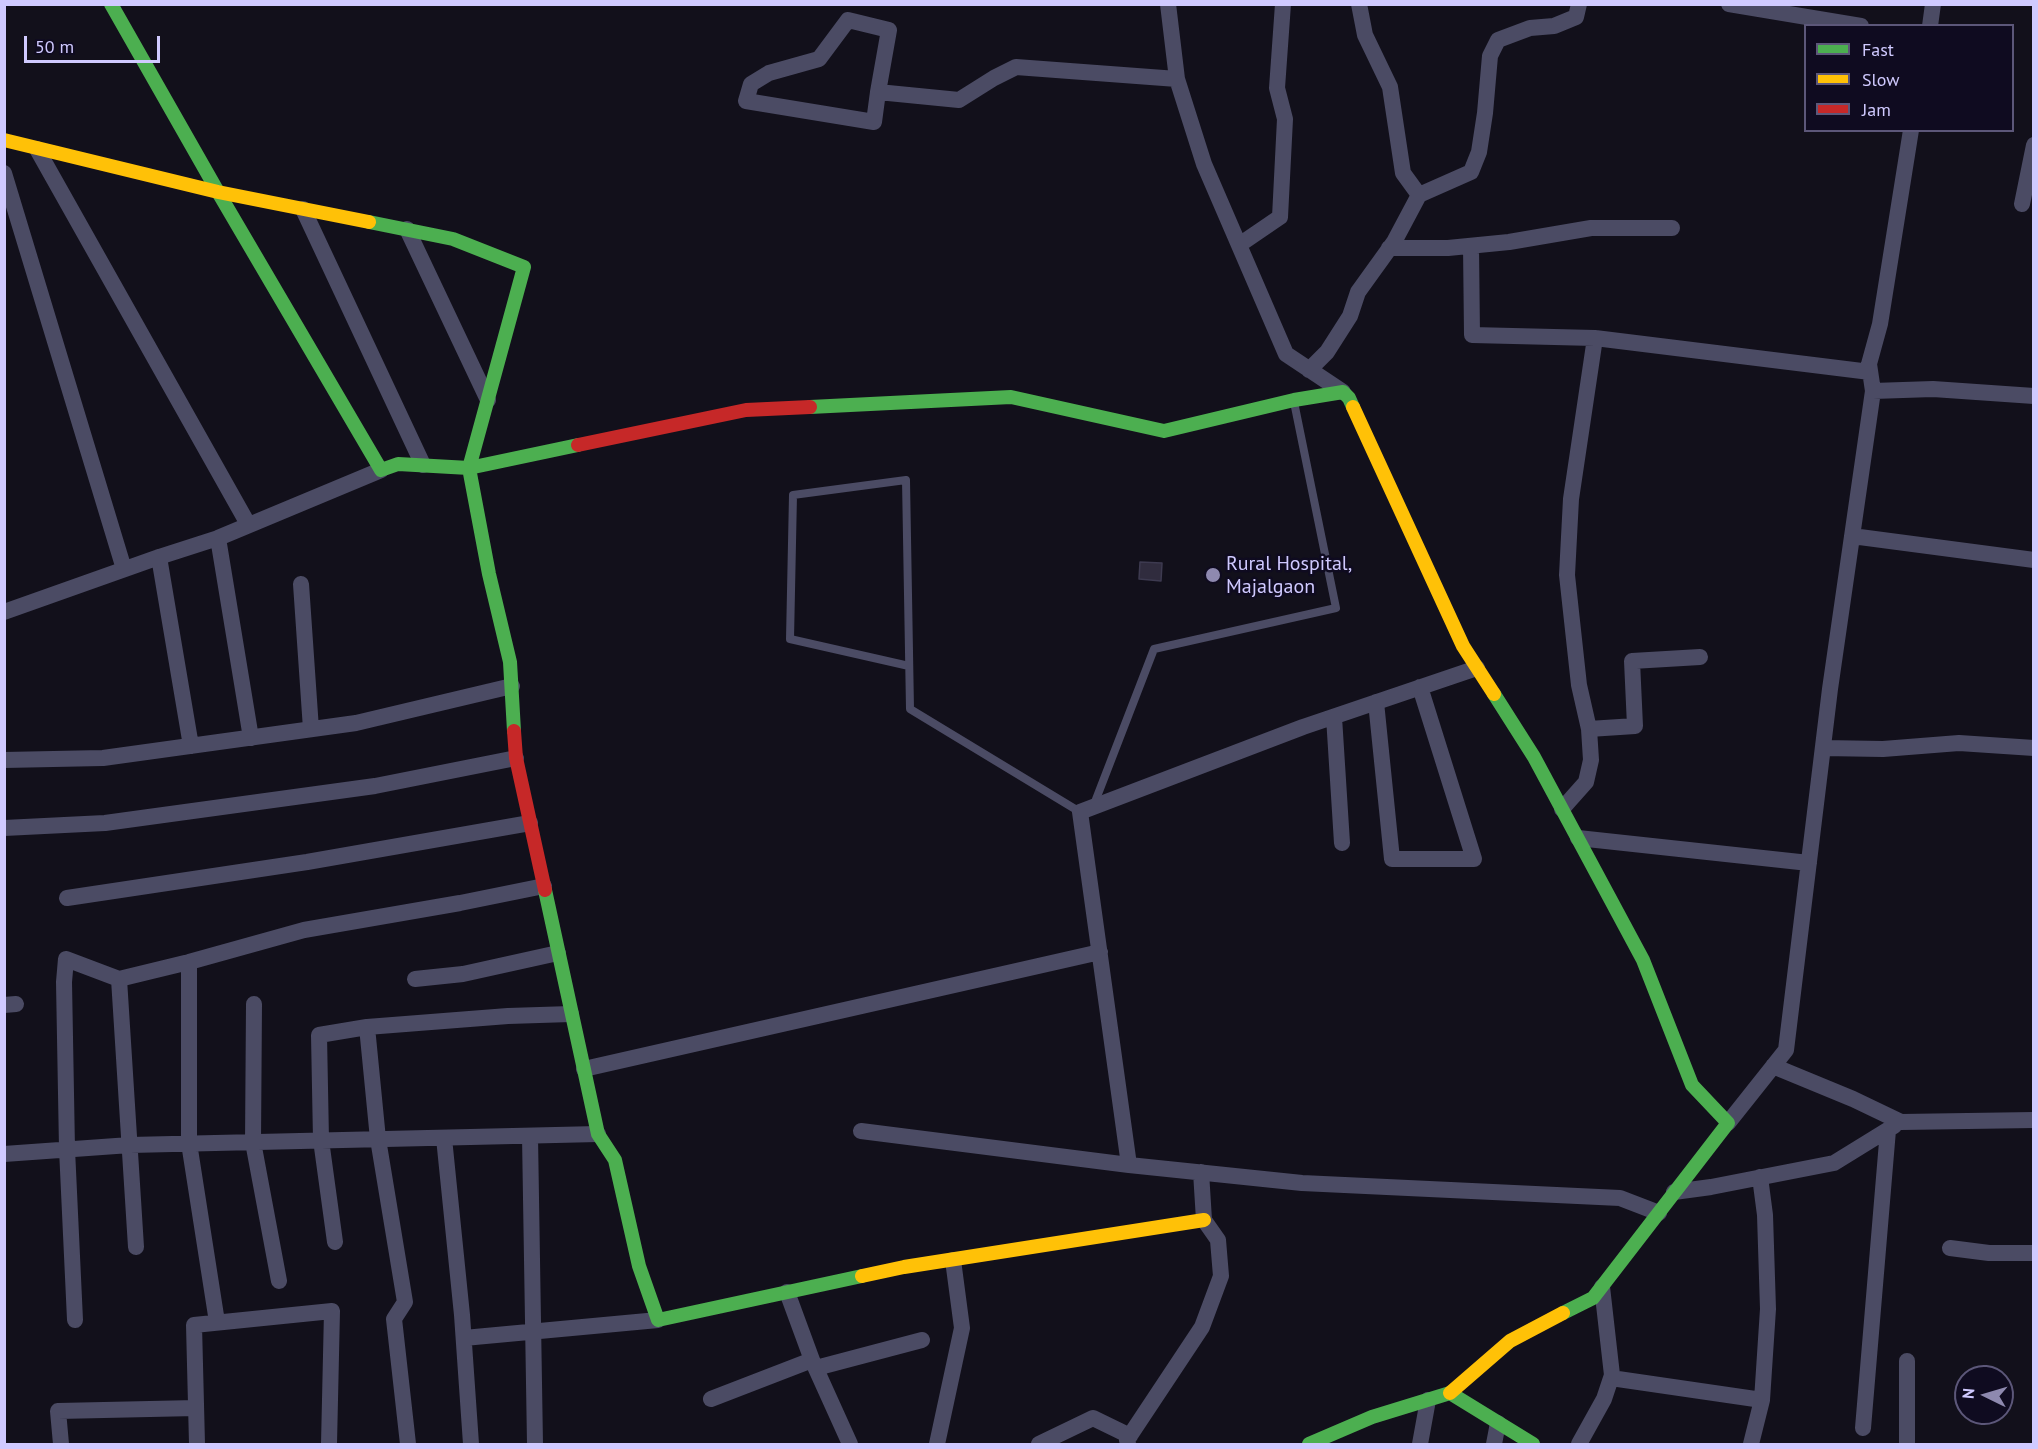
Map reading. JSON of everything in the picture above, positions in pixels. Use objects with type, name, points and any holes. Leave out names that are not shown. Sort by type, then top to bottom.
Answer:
[{"type":"street","points":[[111,4],[381,470]]},
{"type":"street","points":[[1168,4],[1178,79],[1204,164],[1286,354],[1349,398],[1463,646],[1534,757],[1643,960],[1692,1085],[1728,1124]]},
{"type":"street","points":[[1239,245],[1280,217],[1285,119],[1277,88],[1283,4]]},
{"type":"street","points":[[1359,4],[1365,35],[1390,87],[1403,173],[1419,195]]},
{"type":"street","points":[[1309,370],[1327,352],[1350,316],[1358,292],[1389,249],[1419,195],[1471,172],[1479,152],[1490,56],[1498,40],[1530,28],[1554,26],[1576,17],[1579,4]]},
{"type":"street","points":[[1729,4],[1797,9],[1853,24]]},
{"type":"street","points":[[1930,24],[1934,4]]},
{"type":"street","points":[[848,20],[889,30],[878,92],[874,122],[746,101],[751,84],[769,73],[819,59],[848,20]]},
{"type":"street","points":[[878,92],[959,100],[1016,67],[1178,79]]},
{"type":"street","points":[[1309,1444],[1372,1417],[1450,1394],[1510,1341],[1593,1298],[1786,1050],[1823,748],[1873,391],[1869,364],[1880,324],[1911,132]]},
{"type":"street","points":[[4,140],[218,192],[453,239],[524,267],[469,468],[489,574],[510,662],[516,758],[571,1014],[598,1134],[615,1160],[639,1266],[658,1320]]},
{"type":"street","points":[[2022,204],[2034,145]]},
{"type":"street","points":[[37,149],[248,524]]},
{"type":"street","points":[[4,173],[124,569]]},
{"type":"street","points":[[303,209],[423,465]]},
{"type":"street","points":[[1389,249],[1448,249],[1591,228],[1671,228]]},
{"type":"street","points":[[407,229],[488,400]]},
{"type":"street","points":[[1471,246],[1472,335],[1595,338],[1870,372]]},
{"type":"street","points":[[1562,809],[1586,782],[1591,760],[1589,729],[1579,685],[1567,575],[1571,500],[1595,338]]},
{"type":"street","points":[[1873,391],[1934,389],[2034,396]]},
{"type":"street","points":[[4,612],[218,538],[398,464],[469,468],[746,410],[1011,397],[1164,431],[1294,400],[1343,392]]},
{"type":"street","points":[[1852,536],[2034,560]]},
{"type":"street","points":[[218,538],[251,738]]},
{"type":"street","points":[[159,557],[191,746]]},
{"type":"street","points":[[301,584],[311,729]]},
{"type":"street","points":[[1589,729],[1635,726],[1632,661],[1700,657]]},
{"type":"street","points":[[1129,1165],[1100,952],[1087,810],[1334,717],[1477,668]]},
{"type":"street","points":[[4,760],[102,758],[356,723],[512,686]]},
{"type":"street","points":[[1376,702],[1392,859],[1474,859],[1420,687]]},
{"type":"street","points":[[1334,717],[1342,843]]},
{"type":"street","points":[[1823,748],[1883,749],[1959,743],[2034,748]]},
{"type":"street","points":[[4,828],[129,820],[375,786],[516,758]]},
{"type":"street","points":[[67,898],[307,861],[530,823]]},
{"type":"street","points":[[1578,838],[1809,863]]},
{"type":"street","points":[[75,1320],[67,1149],[64,982],[66,959],[119,979],[304,930],[543,886]]},
{"type":"street","points":[[584,1069],[1100,952]]},
{"type":"street","points":[[415,980],[463,974],[558,953]]},
{"type":"street","points":[[189,962],[189,1143],[217,1322]]},
{"type":"street","points":[[119,979],[136,1247]]},
{"type":"street","points":[[254,1004],[253,1142],[279,1281]]},
{"type":"street","points":[[335,1242],[321,1140],[319,1035],[368,1027],[508,1016],[571,1014]]},
{"type":"street","points":[[368,1027],[378,1139],[405,1302],[394,1319],[408,1444]]},
{"type":"street","points":[[1773,1066],[1853,1099],[1894,1126]]},
{"type":"street","points":[[1674,1192],[1834,1163],[1894,1126],[2034,1120]]},
{"type":"street","points":[[1863,1428],[1894,1126]]},
{"type":"street","points":[[861,1131],[1129,1165],[1302,1183],[1620,1197],[1659,1213]]},
{"type":"street","points":[[4,1154],[189,1143],[598,1134]]},
{"type":"street","points":[[530,1136],[535,1444]]},
{"type":"street","points":[[444,1138],[464,1338],[471,1444]]},
{"type":"street","points":[[1040,1444],[1093,1418],[1129,1440],[1202,1327],[1221,1276],[1218,1240],[1204,1220],[1201,1172]]},
{"type":"street","points":[[1751,1444],[1762,1400],[1768,1309],[1765,1215],[1760,1177]]},
{"type":"street","points":[[464,1338],[658,1320],[903,1267],[1204,1220]]},
{"type":"street","points":[[1950,1248],[1989,1253],[2034,1253]]},
{"type":"street","points":[[938,1444],[962,1328],[953,1260]]},
{"type":"street","points":[[1579,1444],[1604,1399],[1611,1378],[1602,1287]]},
{"type":"street","points":[[787,1292],[814,1364],[850,1444]]},
{"type":"street","points":[[197,1444],[194,1325],[332,1311],[329,1444]]},
{"type":"street","points":[[711,1399],[814,1364],[922,1340]]},
{"type":"street","points":[[1907,1361],[1907,1444]]},
{"type":"street","points":[[1611,1378],[1762,1400]]},
{"type":"street","points":[[1450,1394],[1533,1444]]},
{"type":"street","points":[[1420,1444],[1428,1400]]},
{"type":"street","points":[[61,1444],[58,1411],[196,1408]]},
{"type":"street","points":[[1494,1444],[1498,1423]]},
{"type":"lane","points":[[909,666],[790,639],[793,495],[906,480],[910,709],[1087,810],[1154,649],[1336,608],[1294,400]]},
{"type":"building","points":[[1140,562],[1162,563],[1161,581],[1139,579]]},
{"type":"traffic: fast","points":[[111,4],[381,470],[398,464],[469,468],[578,445]]},
{"type":"traffic: fast","points":[[369,222],[453,239],[524,267],[469,468],[489,574],[510,662],[514,731]]},
{"type":"traffic: fast","points":[[810,407],[1011,397],[1164,431],[1294,400],[1343,392],[1353,407]]},
{"type":"traffic: fast","points":[[1494,694],[1534,757],[1643,960],[1692,1085],[1728,1123],[1593,1298],[1563,1313]]},
{"type":"traffic: fast","points":[[545,890],[598,1134],[615,1160],[639,1266],[658,1320],[862,1276]]},
{"type":"traffic: fast","points":[[1309,1444],[1372,1417],[1450,1393],[1533,1444]]},
{"type":"traffic: slow","points":[[4,140],[218,192],[369,222]]},
{"type":"traffic: slow","points":[[1353,407],[1463,646],[1494,694]]},
{"type":"traffic: slow","points":[[862,1276],[904,1267],[1204,1220]]},
{"type":"traffic: slow","points":[[1450,1393],[1510,1341],[1563,1313]]},
{"type":"traffic: jam","points":[[578,445],[746,410],[810,407]]},
{"type":"traffic: jam","points":[[514,731],[516,758],[545,890]]},
{"type":"place","name":"Rural Hospital, Majalgaon","points":[[1213,575]]}]
